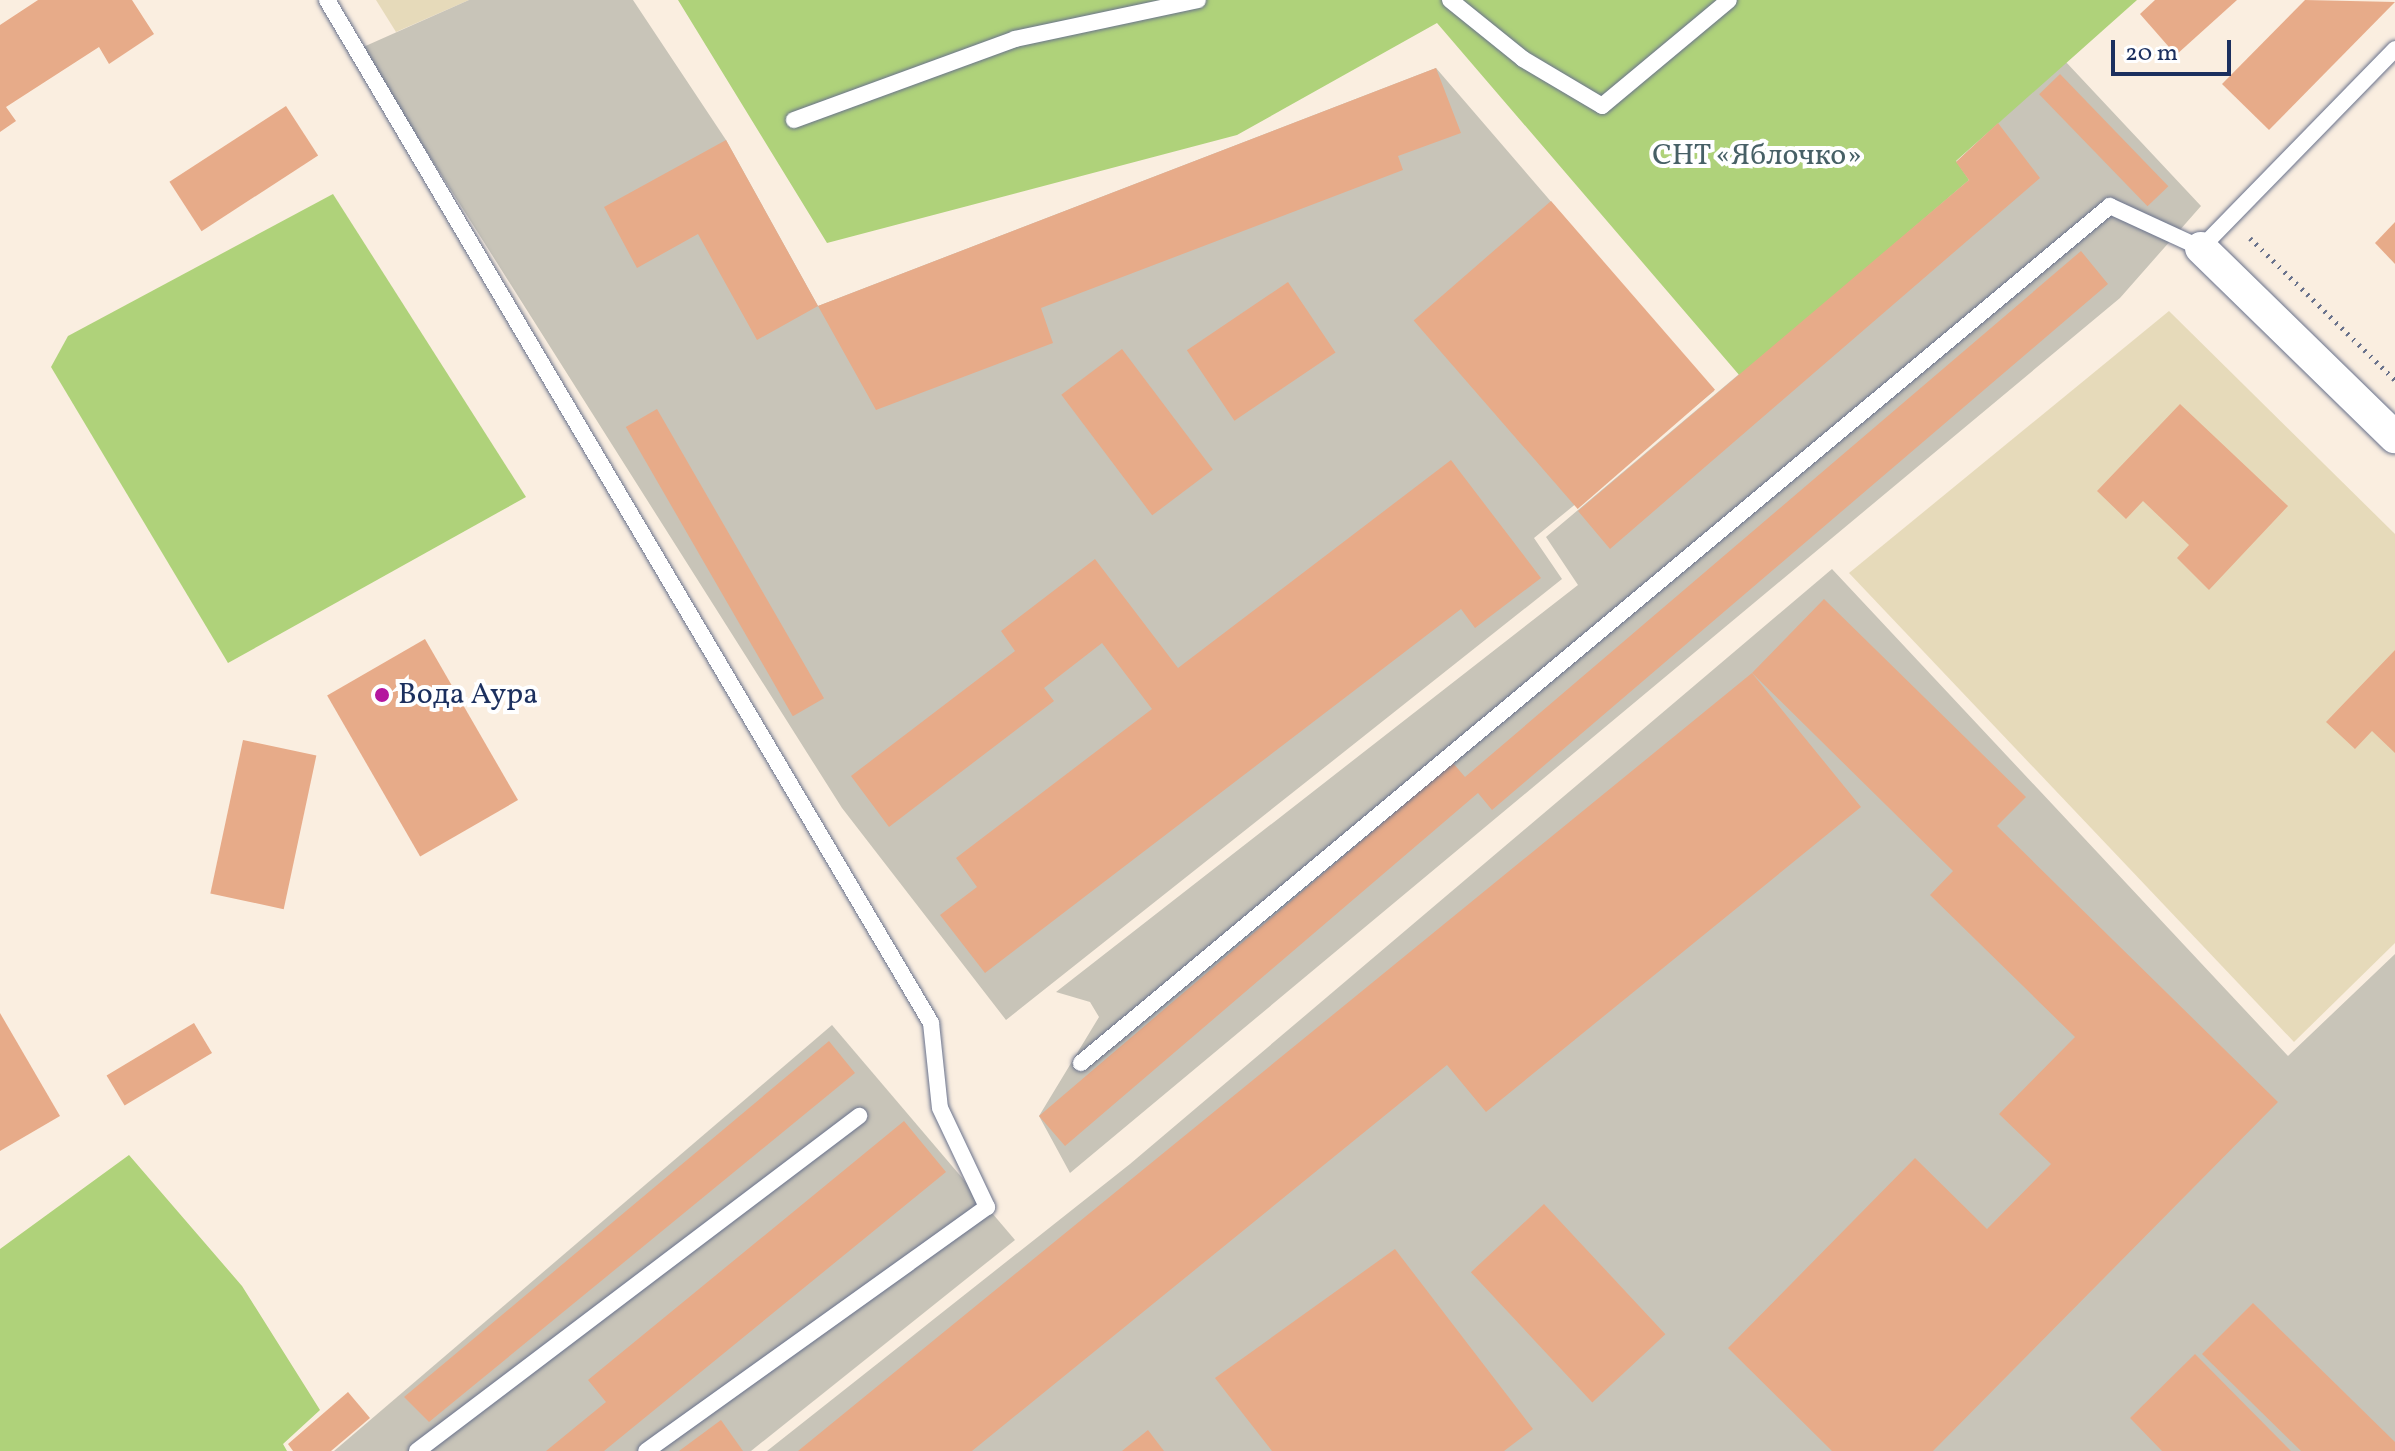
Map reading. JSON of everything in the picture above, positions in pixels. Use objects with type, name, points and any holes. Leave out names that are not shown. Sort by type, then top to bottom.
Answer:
[{"type":"street","points":[[2201,248],[2395,437]]},
{"type":"lane","points":[[327,0],[931,1023],[940,1108],[987,1207],[646,1451]]},
{"type":"lane","points":[[794,120],[1015,39],[1198,0]]},
{"type":"lane","points":[[1450,0],[1523,59],[1602,106],[1729,0]]},
{"type":"lane","points":[[1081,1063],[2110,206],[2201,248],[2395,49]]},
{"type":"lane","points":[[417,1451],[859,1116]]},
{"type":"path","points":[[2230,219],[2395,380]]},
{"type":"shaded area","points":[[376,0],[469,0],[396,32]]},
{"type":"shaded area","points":[[469,0],[633,0],[726,140],[818,306],[1436,68],[1714,391],[1534,538],[1562,579],[1006,1020],[842,808],[361,48]]},
{"type":"shaded area","points":[[2065,61],[2201,206],[2120,298],[1070,1173],[1039,1116],[1099,1017],[1090,1002],[1056,992],[1578,585],[1546,537],[1969,180],[1956,162]]},
{"type":"shaded area","points":[[2169,311],[2395,534],[2395,943],[2294,1042],[1849,573]]},
{"type":"shaded area","points":[[1832,569],[2288,1056],[2395,954],[2395,1451],[767,1451],[1130,1164]]},
{"type":"shaded area","points":[[832,1025],[1015,1240],[751,1451],[334,1451]]},
{"type":"green space","name":"СНТ «Яблочко»","points":[[678,0],[2137,0],[1956,161],[1969,180],[1740,376],[1437,23],[1237,135],[827,243]]},
{"type":"green space","points":[[333,194],[526,497],[228,663],[51,367],[68,336]]},
{"type":"green space","points":[[129,1155],[242,1286],[320,1410],[283,1444],[287,1451],[0,1451],[0,1249]]},
{"type":"building","points":[[38,0],[132,0],[154,34],[109,64],[99,47],[6,107],[16,121],[0,132],[0,25]]},
{"type":"building","points":[[2155,0],[2237,0],[2176,55],[2140,14]]},
{"type":"building","points":[[2305,0],[2395,2],[2269,130],[2222,84]]},
{"type":"building","points":[[1436,68],[1461,133],[1398,156],[1403,170],[1041,308],[1053,343],[876,410],[818,306]]},
{"type":"building","points":[[2060,74],[2168,186],[2148,206],[2039,94]]},
{"type":"building","points":[[286,106],[318,155],[202,231],[169,182]]},
{"type":"building","points":[[1998,123],[2040,178],[1610,549],[1578,511],[1969,180],[1956,162]]},
{"type":"building","points":[[726,140],[818,306],[757,340],[698,234],[637,268],[604,207]]},
{"type":"building","points":[[1551,201],[1715,390],[1578,509],[1414,320]]},
{"type":"building","points":[[2395,222],[2395,264],[2375,243]]},
{"type":"building","points":[[2081,251],[2108,284],[1492,810],[1478,793],[1065,1146],[1039,1116],[1453,763],[1465,777]]},
{"type":"building","points":[[1288,282],[1336,352],[1234,421],[1187,350]]},
{"type":"building","points":[[1122,349],[1213,470],[1152,515],[1061,395]]},
{"type":"building","points":[[2180,404],[2288,506],[2209,590],[2177,558],[2189,545],[2143,501],[2126,519],[2097,491]]},
{"type":"building","points":[[657,409],[824,698],[793,716],[626,427]]},
{"type":"building","points":[[1451,460],[1541,578],[1475,628],[1461,609],[985,973],[940,915],[977,887],[956,858],[1152,709],[1102,643],[1044,688],[1054,701],[889,827],[851,776],[1015,651],[1001,631],[1095,559],[1178,668]]},
{"type":"building","points":[[1824,599],[2026,797],[1997,826],[2278,1102],[1933,1451],[1832,1451],[1728,1348],[1915,1158],[1987,1229],[2051,1164],[1999,1114],[2075,1037],[1930,895],[1953,871],[1752,673]]},
{"type":"building","points":[[425,639],[518,800],[420,857],[327,696]]},
{"type":"building","points":[[2395,650],[2395,753],[2372,731],[2355,749],[2326,722]]},
{"type":"building","points":[[1752,673],[1861,807],[1486,1112],[1447,1065],[972,1451],[798,1451]]},
{"type":"building","points":[[243,740],[316,756],[284,909],[210,894]]},
{"type":"building","points":[[0,1013],[60,1116],[0,1151]]},
{"type":"building","points":[[194,1023],[212,1053],[125,1106],[107,1076]]},
{"type":"building","points":[[829,1041],[855,1073],[429,1422],[404,1397]]},
{"type":"building","points":[[904,1121],[946,1172],[604,1451],[546,1451],[606,1402],[588,1380]]},
{"type":"building","points":[[1544,1204],[1665,1334],[1592,1402],[1471,1272]]},
{"type":"building","points":[[1395,1249],[1533,1429],[1504,1451],[1272,1451],[1215,1378]]},
{"type":"building","points":[[2253,1303],[2395,1442],[2395,1451],[2301,1451],[2202,1354]]},
{"type":"building","points":[[2195,1354],[2291,1451],[2162,1451],[2130,1418]]},
{"type":"building","points":[[348,1392],[370,1418],[331,1451],[293,1451],[288,1444]]},
{"type":"building","points":[[721,1420],[743,1451],[679,1451]]},
{"type":"building","points":[[1148,1430],[1164,1451],[1122,1451]]},
{"type":"place","name":"Вода Аура","points":[[382,695]]}]
